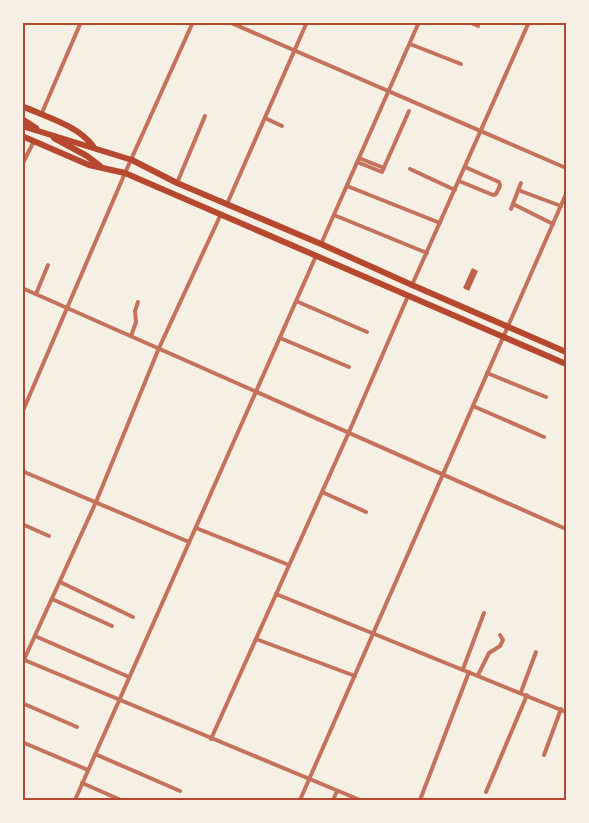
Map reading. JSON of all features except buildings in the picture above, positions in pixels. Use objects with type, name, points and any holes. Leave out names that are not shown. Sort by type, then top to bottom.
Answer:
[{"type":"main road","points":[[22,106],[86,137],[94,147]]},
{"type":"main road","points":[[22,119],[87,156],[101,167]]},
{"type":"main road","points":[[22,126],[132,160],[177,183],[566,352]]},
{"type":"main road","points":[[22,136],[89,165],[125,174],[566,364]]},
{"type":"street","points":[[41,115],[81,22]]},
{"type":"street","points":[[22,413],[192,22]]},
{"type":"street","points":[[228,22],[566,168]]},
{"type":"street","points":[[227,204],[307,22]]},
{"type":"street","points":[[321,244],[419,22]]},
{"type":"street","points":[[469,22],[478,26]]},
{"type":"street","points":[[412,285],[529,22]]},
{"type":"street","points":[[410,44],[461,64]]},
{"type":"street","points":[[358,160],[382,172],[409,111]]},
{"type":"street","points":[[177,183],[205,116]]},
{"type":"street","points":[[265,118],[282,126]]},
{"type":"street","points":[[22,165],[34,141]]},
{"type":"street","points":[[459,181],[496,194],[500,186],[499,182],[465,167]]},
{"type":"street","points":[[410,169],[455,190]]},
{"type":"street","points":[[511,209],[521,183]]},
{"type":"street","points":[[347,186],[440,223]]},
{"type":"street","points":[[518,190],[561,206]]},
{"type":"street","points":[[300,800],[566,194]]},
{"type":"street","points":[[513,204],[553,224]]},
{"type":"street","points":[[220,214],[159,348],[96,502],[23,661],[360,800]]},
{"type":"street","points":[[334,215],[427,253]]},
{"type":"street","points":[[75,800],[316,256]]},
{"type":"street","points":[[36,294],[48,265]]},
{"type":"street","points":[[22,288],[566,529]]},
{"type":"street","points":[[211,739],[408,296]]},
{"type":"street","points":[[296,301],[367,332]]},
{"type":"street","points":[[131,336],[136,322],[135,311],[138,302]]},
{"type":"street","points":[[280,338],[350,367]]},
{"type":"street","points":[[487,373],[546,398]]},
{"type":"street","points":[[473,406],[544,438]]},
{"type":"street","points":[[22,471],[189,542]]},
{"type":"street","points":[[322,492],[366,512]]},
{"type":"street","points":[[22,524],[49,536]]},
{"type":"street","points":[[196,528],[289,566]]},
{"type":"street","points":[[60,582],[133,617]]},
{"type":"street","points":[[276,594],[521,692],[566,712]]},
{"type":"street","points":[[52,599],[112,626]]},
{"type":"street","points":[[463,669],[484,613]]},
{"type":"street","points":[[478,675],[489,654],[500,646],[503,640],[500,635]]},
{"type":"street","points":[[35,636],[129,677]]},
{"type":"street","points":[[256,639],[355,676]]},
{"type":"street","points":[[521,692],[536,652]]},
{"type":"street","points":[[420,800],[469,672]]},
{"type":"street","points":[[486,792],[527,695]]},
{"type":"street","points":[[22,703],[77,726]]},
{"type":"street","points":[[544,756],[560,709]]},
{"type":"street","points":[[22,742],[88,770]]},
{"type":"street","points":[[96,754],[180,791]]},
{"type":"street","points":[[82,783],[121,800]]},
{"type":"street","points":[[333,800],[338,791]]}]
